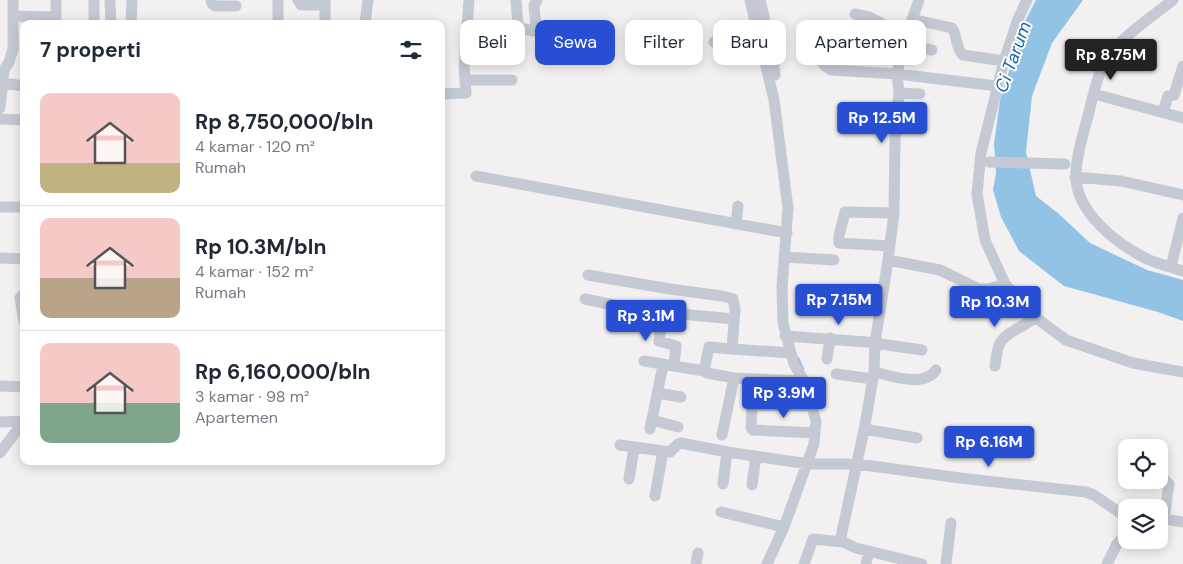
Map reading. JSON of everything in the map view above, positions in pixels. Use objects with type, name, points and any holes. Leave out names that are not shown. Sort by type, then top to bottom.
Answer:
[{"type":"street","points":[[0,108],[3,84],[2,70],[11,56],[13,0]]},
{"type":"street","points":[[13,16],[55,20],[56,0]]},
{"type":"street","points":[[94,0],[94,20]]},
{"type":"street","points":[[110,0],[110,20]]},
{"type":"street","points":[[131,20],[132,0]]},
{"type":"street","points":[[212,0],[212,4],[216,6],[236,6]]},
{"type":"street","points":[[278,0],[278,20]]},
{"type":"street","points":[[298,0],[301,4],[325,2],[325,20]]},
{"type":"street","points":[[366,20],[368,0]]},
{"type":"street","points":[[445,94],[466,93],[469,0]]},
{"type":"street","points":[[516,0],[518,26],[534,31],[536,29],[534,6],[537,0]]},
{"type":"street","points":[[750,0],[755,20]]},
{"type":"street","points":[[760,0],[772,49],[784,146],[796,208],[782,287],[783,323],[788,336],[790,353],[804,381],[816,421],[811,464],[767,564]]},
{"type":"street","points":[[919,0],[912,19],[952,28],[956,45],[962,54],[1004,61]]},
{"type":"street","points":[[1027,0],[1018,19],[1004,61],[982,146],[977,194],[985,240],[1005,284],[1036,317],[1066,340],[1130,362],[1183,372]]},
{"type":"street","points":[[1173,0],[1138,26],[1114,49],[1104,63],[1080,150],[1076,179],[1078,190],[1085,205],[1107,233],[1148,260],[1183,271]]},
{"type":"street","points":[[855,14],[874,20]]},
{"type":"street","points":[[0,33],[13,33]]},
{"type":"street","points":[[926,48],[932,50]]},
{"type":"street","points":[[766,65],[774,100],[788,208],[788,257]]},
{"type":"street","points":[[824,65],[831,70],[897,74],[997,86]]},
{"type":"street","points":[[843,542],[841,540],[841,531],[857,464],[874,376],[875,343],[894,213],[895,137],[899,93],[897,74],[899,65]]},
{"type":"street","points":[[1163,112],[1168,96],[1174,95],[1183,66]]},
{"type":"street","points":[[465,80],[512,80]]},
{"type":"street","points":[[3,84],[20,86]]},
{"type":"street","points":[[899,93],[920,94]]},
{"type":"street","points":[[1094,94],[1183,118]]},
{"type":"street","points":[[0,119],[20,120]]},
{"type":"street","points":[[978,178],[987,168],[989,162],[982,146]]},
{"type":"street","points":[[1065,164],[1070,157],[1080,150]]},
{"type":"street","points":[[989,162],[1065,164]]},
{"type":"street","points":[[1065,164],[1070,174],[1076,179],[1120,180],[1183,195]]},
{"type":"street","points":[[476,176],[787,233]]},
{"type":"street","points":[[736,224],[738,206]]},
{"type":"street","points":[[0,207],[20,207]]},
{"type":"street","points":[[890,246],[839,243],[838,236],[844,212],[894,213]]},
{"type":"street","points":[[1171,267],[1183,218]]},
{"type":"street","points":[[788,257],[834,260]]},
{"type":"street","points":[[0,258],[20,259]]},
{"type":"street","points":[[888,260],[940,270],[979,289],[988,289],[1005,284]]},
{"type":"street","points":[[588,275],[733,299],[732,349]]},
{"type":"street","points":[[585,299],[638,310],[734,319]]},
{"type":"street","points":[[663,313],[659,341],[676,346],[657,393],[651,425],[678,427]]},
{"type":"street","points":[[995,366],[1000,343],[1004,338],[1036,317]]},
{"type":"street","points":[[788,336],[830,338],[922,350]]},
{"type":"street","points":[[827,359],[830,338]]},
{"type":"street","points":[[704,371],[710,346],[790,353]]},
{"type":"street","points":[[644,361],[704,371],[710,375],[804,381]]},
{"type":"street","points":[[836,374],[915,380],[930,377],[936,370]]},
{"type":"street","points":[[722,435],[734,378]]},
{"type":"street","points":[[0,386],[20,387]]},
{"type":"street","points":[[657,393],[681,397]]},
{"type":"street","points":[[813,406],[753,405],[751,428],[752,430],[815,433]]},
{"type":"street","points":[[0,422],[20,421]]},
{"type":"street","points":[[0,453],[20,426]]},
{"type":"street","points":[[864,429],[917,438]]},
{"type":"street","points":[[620,445],[672,452],[681,443],[727,452],[811,464],[857,464],[1086,492],[1094,495],[1118,512]]},
{"type":"street","points":[[629,479],[634,448]]},
{"type":"street","points":[[655,496],[662,452]]},
{"type":"street","points":[[723,484],[727,452]]},
{"type":"street","points":[[752,485],[756,456]]},
{"type":"street","points":[[721,512],[784,527]]},
{"type":"street","points":[[1168,519],[1183,522]]},
{"type":"street","points":[[946,564],[951,523]]},
{"type":"street","points":[[804,564],[813,540],[843,542],[856,548],[922,564]]},
{"type":"street","points":[[1107,564],[1118,544]]},
{"type":"street","points":[[866,564],[869,551]]},
{"type":"water","points":[[1036,0],[1083,0],[1052,43],[1032,96],[1026,152],[1036,196],[1059,214],[1090,243],[1147,270],[1183,280],[1183,321],[1158,312],[1064,286],[1019,251],[1001,217],[993,190],[996,173],[994,144],[1000,100],[1024,23]]},
{"type":"waterway","points":[[798,358],[803,369]]},
{"type":"water label","name":"Ci Tarum","points":[[1013,57]]}]
